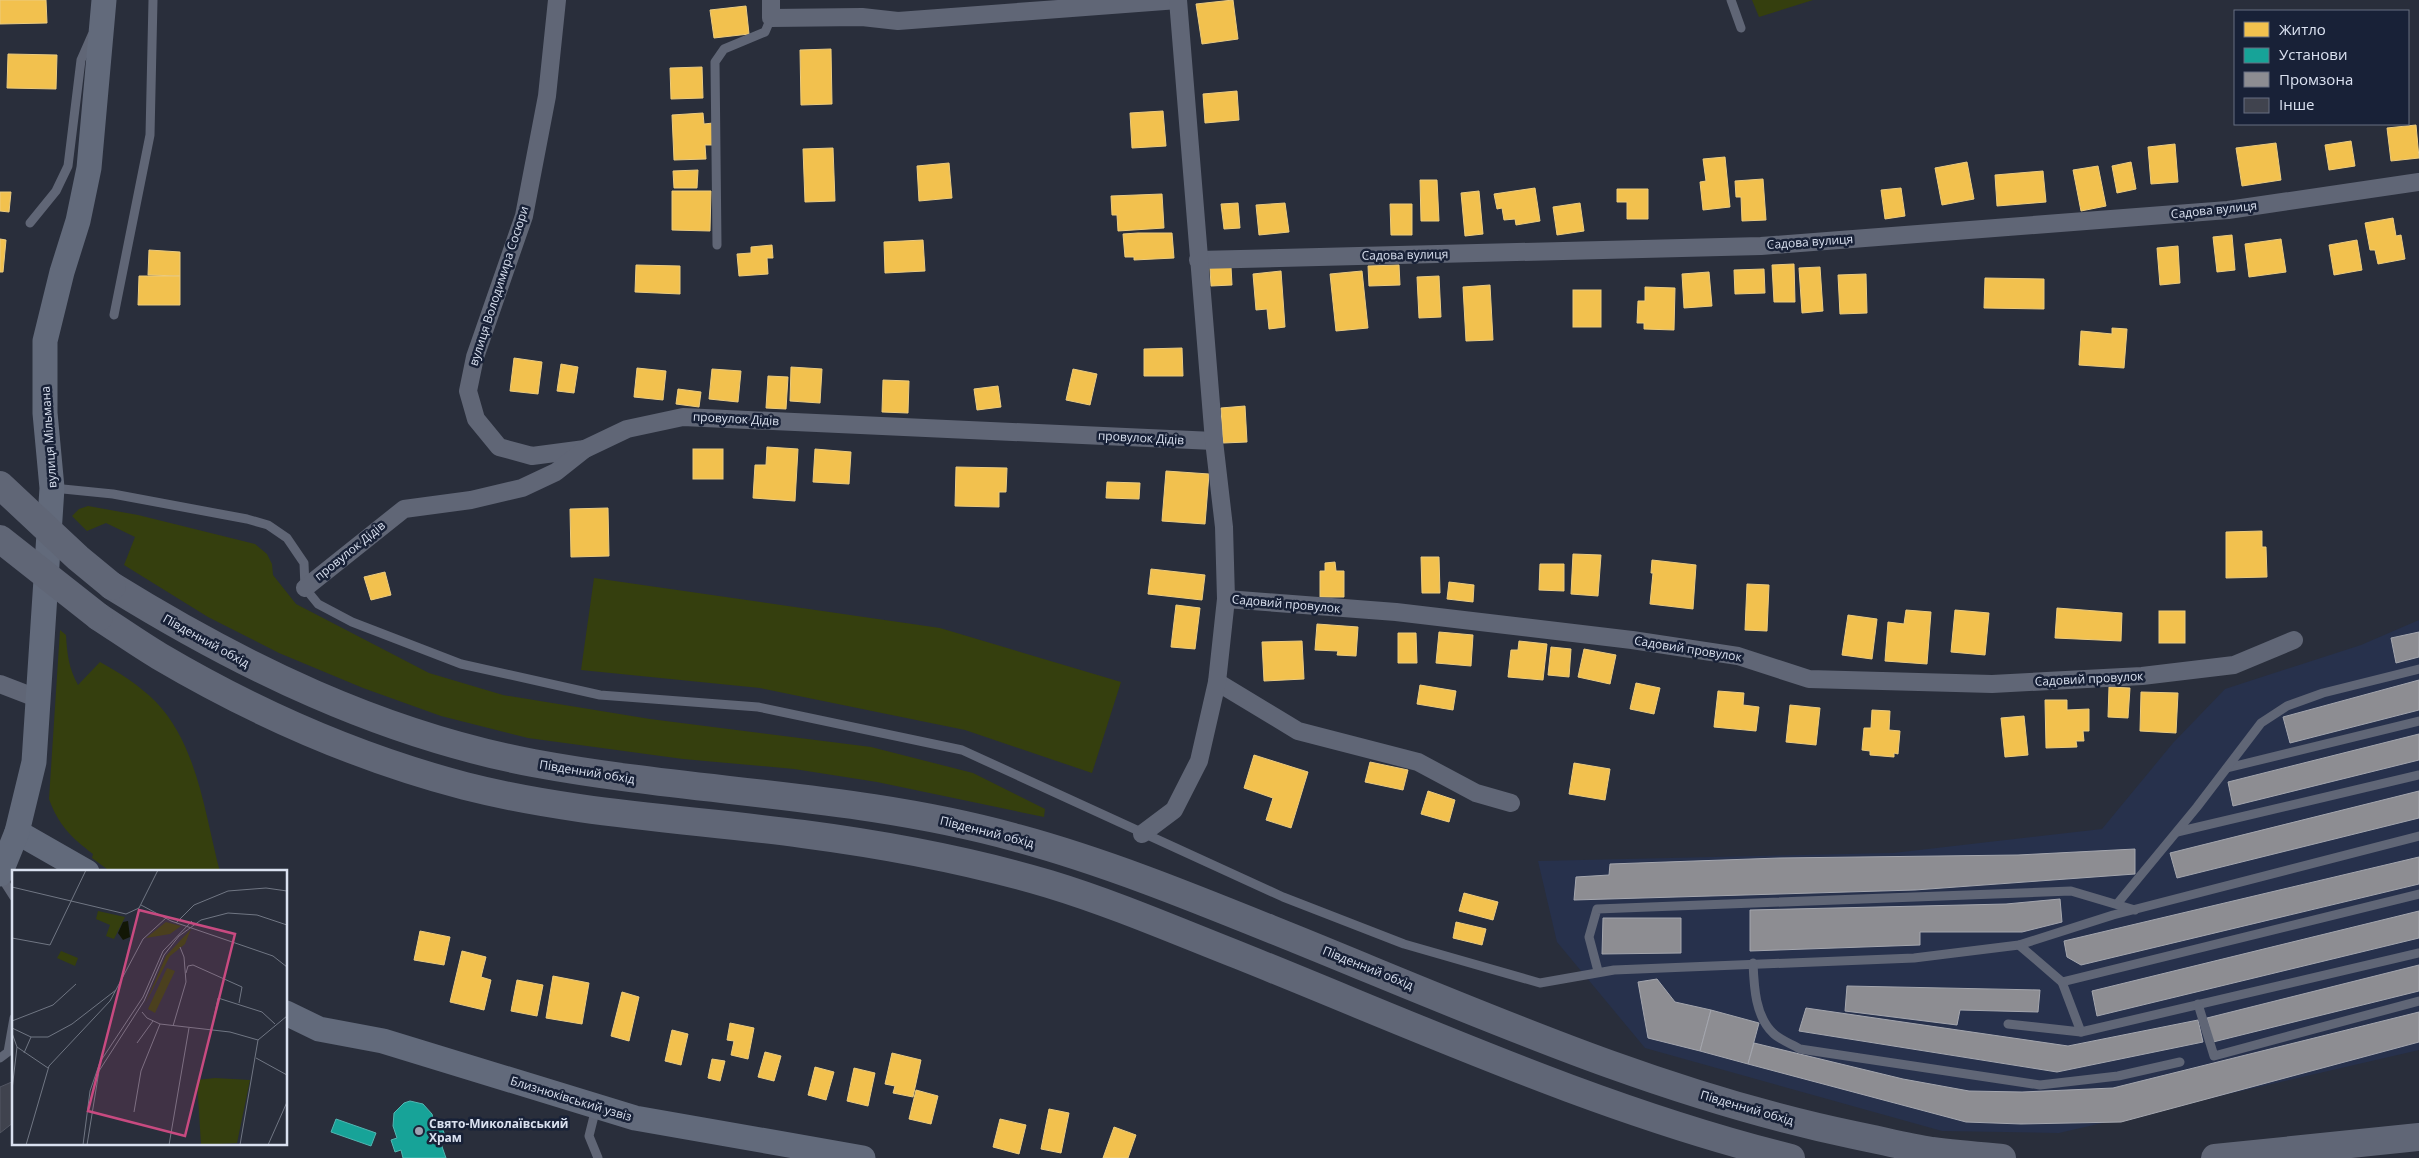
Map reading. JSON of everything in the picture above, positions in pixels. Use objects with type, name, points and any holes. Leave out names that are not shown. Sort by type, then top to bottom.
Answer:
[{"type":"main road","name":"Південний обхід","points":[[0,485],[78,558],[112,586],[181,628],[246,663],[309,693],[369,718],[443,741],[528,762],[602,775],[825,800],[923,816],[1014,837],[1147,879],[1583,1055],[1662,1083],[1739,1107],[1825,1129],[1930,1151],[2002,1158]]},
{"type":"main road","points":[[0,539],[98,617],[157,654],[257,708],[342,745],[399,765],[465,786],[544,802],[670,821],[799,833],[885,846],[970,862],[1054,886],[1135,914],[1585,1094],[1732,1143],[1792,1158]]},
{"type":"main road","points":[[2215,1158],[2419,1137]]},
{"type":"street","name":"вулиця Володимира Сосюри","points":[[557,0],[547,96],[524,216],[475,357],[468,391],[476,419],[499,447],[532,456],[585,449]]},
{"type":"street","points":[[771,0],[771,18],[862,17],[898,21],[1178,0],[1198,260],[1214,441],[1224,527],[1226,599],[1217,682],[1199,760],[1174,810],[1142,834]]},
{"type":"street","name":"вулиця Мільмана","points":[[0,874],[17,832],[34,762],[52,488],[46,413],[45,340],[62,272],[78,221],[89,168],[103,4]]},
{"type":"street","name":"Садова вулиця","points":[[1198,260],[1761,246],[2228,210],[2419,182]]},
{"type":"street","name":"провулок Дідів","points":[[305,588],[404,508],[471,500],[522,488],[556,472],[585,449],[627,429],[683,417],[1214,441]]},
{"type":"street","name":"Садовий провулок","points":[[1226,599],[1396,612],[1632,640],[1738,656],[1809,679],[1992,684],[2142,676],[2234,664],[2294,640]]},
{"type":"street","points":[[1217,682],[1298,731],[1418,762],[1476,792],[1511,803]]},
{"type":"street","points":[[0,684],[39,699]]},
{"type":"street","points":[[17,832],[84,870]]},
{"type":"street","name":"Близнюківський узвіз","points":[[288,1014],[319,1029],[383,1041],[635,1118],[863,1158]]},
{"type":"lane","points":[[114,315],[150,134],[153,0]]},
{"type":"lane","points":[[1731,0],[1741,28]]},
{"type":"lane","points":[[30,223],[56,191],[68,166],[81,60],[103,4]]},
{"type":"lane","points":[[717,245],[715,62],[724,49],[765,32],[771,18]]},
{"type":"lane","points":[[52,488],[113,494],[247,519],[268,526],[287,538],[304,563],[305,588],[318,604],[352,622],[461,664],[600,695],[758,707],[962,750],[1283,897],[1404,944],[1540,983],[1598,971],[1753,963],[1914,958],[2019,945],[2135,910],[2419,836]]},
{"type":"lane","points":[[2117,904],[2261,723],[2287,706],[2323,693],[2419,669]]},
{"type":"lane","points":[[2227,768],[2419,721]]},
{"type":"lane","points":[[2176,832],[2419,775]]},
{"type":"lane","points":[[0,874],[12,894]]},
{"type":"lane","points":[[1598,971],[1589,937],[1597,909],[2071,891],[2135,910]]},
{"type":"lane","points":[[2062,982],[2419,894]]},
{"type":"lane","points":[[2019,945],[2062,982],[2080,1032]]},
{"type":"lane","points":[[2008,1024],[2080,1032],[2419,952]]},
{"type":"lane","points":[[1753,963],[1754,984],[1760,1014],[1773,1033],[1800,1049],[2040,1085],[2118,1076],[2180,1062]]},
{"type":"lane","points":[[2198,1004],[2214,1056],[2419,1002]]},
{"type":"lane","points":[[0,1058],[8,1052],[12,1029]]},
{"type":"lane","points":[[596,1107],[589,1136],[598,1158]]},
{"type":"shaded area","points":[[2419,620],[2419,1050],[2059,1133],[1942,1131],[1645,1048],[1557,942],[1538,861],[1893,853],[2102,829],[2173,743],[2225,689],[2361,645]]},
{"type":"green space","points":[[1752,0],[1813,0],[1759,17]]},
{"type":"green space","points":[[88,506],[138,515],[255,544],[267,554],[272,564],[273,575],[296,604],[429,673],[503,695],[650,719],[871,747],[973,773],[1045,809],[1044,817],[877,782],[794,769],[683,759],[528,738],[441,716],[363,688],[279,653],[208,617],[124,565],[135,537],[106,523],[87,531],[72,516],[79,509]]},
{"type":"green space","points":[[594,578],[940,628],[1121,682],[1092,773],[965,730],[760,688],[581,670]]},
{"type":"green space","points":[[60,630],[66,635],[69,661],[78,685],[100,662],[143,690],[156,702],[170,720],[182,739],[191,760],[220,870],[108,870],[92,858],[93,854],[72,836],[57,817],[49,799]]},
{"type":"building: Житло","points":[[0,0],[46,0],[47,23],[0,24]]},
{"type":"building: Житло","points":[[1233,0],[1238,39],[1202,44],[1196,4]]},
{"type":"building: Житло","points":[[746,6],[749,34],[714,38],[710,10]]},
{"type":"building: Житло","points":[[831,49],[832,104],[801,105],[800,50]]},
{"type":"building: Житло","points":[[8,54],[57,55],[56,89],[7,88]]},
{"type":"building: Житло","points":[[702,67],[703,98],[671,99],[670,68]]},
{"type":"building: Житло","points":[[1237,91],[1239,120],[1205,123],[1203,94]]},
{"type":"building: Житло","points":[[1163,111],[1166,146],[1132,148],[1130,113]]},
{"type":"building: Житло","points":[[703,113],[704,124],[713,123],[714,145],[705,145],[706,159],[674,160],[672,115]]},
{"type":"building: Житло","points":[[2416,125],[2419,158],[2391,161],[2387,128]]},
{"type":"building: Житло","points":[[2351,141],[2355,166],[2329,170],[2325,145]]},
{"type":"building: Житло","points":[[2276,143],[2281,180],[2242,186],[2236,148]]},
{"type":"building: Житло","points":[[2175,144],[2178,182],[2151,184],[2148,147]]},
{"type":"building: Житло","points":[[833,148],[835,201],[805,202],[803,149]]},
{"type":"building: Житло","points":[[1725,157],[1730,207],[1703,210],[1700,182],[1706,181],[1703,159]]},
{"type":"building: Житло","points":[[1967,162],[1974,199],[1942,205],[1935,168]]},
{"type":"building: Житло","points":[[2131,162],[2136,189],[2117,193],[2112,166]]},
{"type":"building: Житло","points":[[949,163],[952,198],[919,201],[917,166]]},
{"type":"building: Житло","points":[[2098,166],[2106,206],[2081,211],[2073,170]]},
{"type":"building: Житло","points":[[698,170],[697,188],[674,188],[673,171]]},
{"type":"building: Житло","points":[[2043,171],[2046,202],[1997,206],[1995,175]]},
{"type":"building: Житло","points":[[1763,179],[1766,220],[1742,221],[1741,197],[1736,197],[1735,181]]},
{"type":"building: Житло","points":[[1420,180],[1437,180],[1439,221],[1421,221]]},
{"type":"building: Житло","points":[[1535,188],[1540,221],[1516,225],[1515,219],[1504,220],[1502,208],[1497,209],[1494,194]]},
{"type":"building: Житло","points":[[1901,188],[1905,216],[1885,219],[1881,190]]},
{"type":"building: Житло","points":[[1617,189],[1648,189],[1648,219],[1627,219],[1627,202],[1617,202]]},
{"type":"building: Житло","points":[[672,191],[711,191],[710,231],[672,230]]},
{"type":"building: Житло","points":[[1479,191],[1483,234],[1465,236],[1461,193]]},
{"type":"building: Житло","points":[[0,192],[11,192],[9,212],[0,211]]},
{"type":"building: Житло","points":[[1162,194],[1164,228],[1118,231],[1117,215],[1112,215],[1111,196]]},
{"type":"building: Житло","points":[[1238,203],[1240,228],[1224,229],[1221,204]]},
{"type":"building: Житло","points":[[1285,203],[1289,232],[1259,235],[1256,205]]},
{"type":"building: Житло","points":[[1580,203],[1584,231],[1557,235],[1553,207]]},
{"type":"building: Житло","points":[[1390,204],[1412,204],[1412,235],[1391,235]]},
{"type":"building: Житло","points":[[2393,218],[2396,236],[2401,235],[2405,259],[2378,264],[2375,250],[2370,250],[2365,223]]},
{"type":"building: Житло","points":[[1172,233],[1174,258],[1134,260],[1134,257],[1125,257],[1123,234]]},
{"type":"building: Житло","points":[[2232,235],[2235,270],[2217,272],[2213,237]]},
{"type":"building: Житло","points":[[0,239],[6,240],[3,272],[0,272]]},
{"type":"building: Житло","points":[[2281,239],[2286,272],[2249,277],[2245,244]]},
{"type":"building: Житло","points":[[923,240],[925,271],[885,273],[884,242]]},
{"type":"building: Житло","points":[[2357,240],[2362,270],[2334,275],[2329,245]]},
{"type":"building: Житло","points":[[772,245],[773,258],[767,258],[768,274],[739,276],[737,254],[751,253],[751,247]]},
{"type":"building: Житло","points":[[2178,246],[2180,283],[2160,285],[2157,248]]},
{"type":"building: Житло","points":[[149,250],[180,252],[180,276],[148,275]]},
{"type":"building: Житло","points":[[1794,264],[1795,302],[1774,302],[1772,265]]},
{"type":"building: Житло","points":[[636,265],[680,266],[680,294],[635,292]]},
{"type":"building: Житло","points":[[1399,265],[1400,285],[1369,286],[1368,266]]},
{"type":"building: Житло","points":[[1231,267],[1232,285],[1211,286],[1210,268]]},
{"type":"building: Житло","points":[[1820,267],[1823,311],[1802,313],[1799,268]]},
{"type":"building: Житло","points":[[1764,269],[1765,293],[1735,294],[1734,270]]},
{"type":"building: Житло","points":[[1281,271],[1285,327],[1269,329],[1267,309],[1256,310],[1253,274]]},
{"type":"building: Житло","points":[[1362,271],[1368,328],[1336,331],[1330,274]]},
{"type":"building: Житло","points":[[1709,272],[1712,306],[1684,308],[1682,274]]},
{"type":"building: Житло","points":[[1866,274],[1867,313],[1840,314],[1838,275]]},
{"type":"building: Житло","points":[[139,276],[180,276],[180,305],[138,305]]},
{"type":"building: Житло","points":[[1439,276],[1441,317],[1419,318],[1417,277]]},
{"type":"building: Житло","points":[[1985,278],[2044,279],[2044,309],[1984,308]]},
{"type":"building: Житло","points":[[1490,285],[1493,340],[1466,341],[1463,287]]},
{"type":"building: Житло","points":[[1645,287],[1675,288],[1674,330],[1644,329],[1644,323],[1637,323],[1638,301],[1645,301]]},
{"type":"building: Житло","points":[[1573,290],[1601,290],[1601,327],[1573,327]]},
{"type":"building: Житло","points":[[2112,328],[2127,329],[2124,368],[2079,365],[2081,331],[2112,334]]},
{"type":"building: Житло","points":[[1182,348],[1183,376],[1144,376],[1144,349]]},
{"type":"building: Житло","points":[[514,358],[542,362],[538,394],[510,391]]},
{"type":"building: Житло","points":[[561,364],[578,367],[574,393],[557,391]]},
{"type":"building: Житло","points":[[791,367],[822,369],[820,403],[790,401]]},
{"type":"building: Житло","points":[[637,368],[666,371],[663,400],[634,397]]},
{"type":"building: Житло","points":[[712,369],[741,371],[738,402],[709,399]]},
{"type":"building: Житло","points":[[1073,369],[1097,374],[1090,405],[1066,400]]},
{"type":"building: Житло","points":[[768,376],[788,377],[786,409],[766,408]]},
{"type":"building: Житло","points":[[883,380],[909,381],[908,413],[882,412]]},
{"type":"building: Житло","points":[[998,386],[1001,407],[977,410],[974,389]]},
{"type":"building: Житло","points":[[678,389],[701,392],[699,407],[676,404]]},
{"type":"building: Житло","points":[[1245,406],[1247,442],[1223,443],[1221,408]]},
{"type":"building: Житло","points":[[767,447],[798,449],[795,501],[753,498],[755,465],[766,465]]},
{"type":"building: Житло","points":[[693,449],[723,449],[723,479],[693,479]]},
{"type":"building: Житло","points":[[815,449],[851,452],[849,484],[813,482]]},
{"type":"building: Житло","points":[[956,467],[1007,468],[1006,492],[999,492],[999,507],[955,506]]},
{"type":"building: Житло","points":[[1166,471],[1209,474],[1205,524],[1162,521]]},
{"type":"building: Житло","points":[[1107,482],[1140,483],[1139,499],[1106,498]]},
{"type":"building: Житло","points":[[608,508],[609,556],[571,557],[570,509]]},
{"type":"building: Житло","points":[[2262,531],[2262,547],[2266,547],[2267,577],[2226,578],[2226,532]]},
{"type":"building: Житло","points":[[1573,554],[1601,555],[1598,596],[1571,594]]},
{"type":"building: Житло","points":[[1421,557],[1439,557],[1440,593],[1422,593]]},
{"type":"building: Житло","points":[[1652,560],[1696,565],[1693,609],[1650,604],[1653,573],[1651,573]]},
{"type":"building: Житло","points":[[1335,562],[1336,571],[1344,571],[1344,597],[1320,597],[1320,571],[1325,571],[1325,563]]},
{"type":"building: Житло","points":[[1540,564],[1564,564],[1564,591],[1539,590]]},
{"type":"building: Житло","points":[[1151,569],[1205,575],[1202,600],[1148,594]]},
{"type":"building: Житло","points":[[385,572],[391,595],[371,600],[364,577]]},
{"type":"building: Житло","points":[[1449,582],[1474,585],[1473,602],[1447,599]]},
{"type":"building: Житло","points":[[1747,584],[1769,585],[1767,631],[1745,630]]},
{"type":"building: Житло","points":[[1176,605],[1200,608],[1195,649],[1171,647]]},
{"type":"building: Житло","points":[[2057,608],[2122,613],[2121,641],[2055,638]]},
{"type":"building: Житло","points":[[1906,610],[1931,612],[1927,664],[1885,661],[1888,622],[1904,624]]},
{"type":"building: Житло","points":[[1955,610],[1989,613],[1985,655],[1951,652]]},
{"type":"building: Житло","points":[[2159,611],[2185,611],[2185,643],[2159,643]]},
{"type":"building: Житло","points":[[1848,615],[1877,619],[1872,659],[1842,655]]},
{"type":"building: Житло","points":[[1317,624],[1358,627],[1356,656],[1337,655],[1338,651],[1315,650]]},
{"type":"building: Житло","points":[[1439,632],[1473,635],[1471,666],[1436,663]]},
{"type":"building: Житло","points":[[1398,633],[1416,633],[1417,663],[1398,663]]},
{"type":"building: Житло","points":[[1302,641],[1304,679],[1264,681],[1262,642]]},
{"type":"building: Житло","points":[[1519,641],[1547,644],[1543,680],[1508,677],[1511,650],[1518,650]]},
{"type":"building: Житло","points":[[1551,647],[1571,649],[1569,677],[1548,675]]},
{"type":"building: Житло","points":[[1584,649],[1616,655],[1610,684],[1578,677]]},
{"type":"building: Житло","points":[[1636,683],[1660,688],[1654,714],[1630,709]]},
{"type":"building: Житло","points":[[1420,685],[1456,691],[1453,710],[1417,704]]},
{"type":"building: Житло","points":[[2109,687],[2130,688],[2128,718],[2108,717]]},
{"type":"building: Житло","points":[[1718,691],[1744,693],[1743,705],[1759,707],[1756,731],[1714,727]]},
{"type":"building: Житло","points":[[2141,692],[2178,693],[2176,733],[2140,731]]},
{"type":"building: Житло","points":[[2045,700],[2067,700],[2067,710],[2089,709],[2089,731],[2083,731],[2084,741],[2076,741],[2077,747],[2046,748]]},
{"type":"building: Житло","points":[[1790,705],[1820,708],[1816,745],[1786,742]]},
{"type":"building: Житло","points":[[1872,710],[1890,711],[1889,730],[1900,731],[1898,754],[1894,753],[1894,757],[1870,755],[1870,751],[1862,750],[1864,728],[1871,728]]},
{"type":"building: Житло","points":[[2024,716],[2028,755],[2005,757],[2001,718]]},
{"type":"building: Житло","points":[[1254,755],[1308,772],[1291,828],[1266,820],[1273,798],[1244,788]]},
{"type":"building: Житло","points":[[1370,762],[1408,770],[1403,790],[1365,782]]},
{"type":"building: Житло","points":[[1574,763],[1610,769],[1605,800],[1569,794]]},
{"type":"building: Житло","points":[[1428,791],[1455,800],[1449,822],[1421,814]]},
{"type":"building: Житло","points":[[1464,893],[1498,902],[1493,920],[1459,911]]},
{"type":"building: Житло","points":[[1456,922],[1486,929],[1482,945],[1453,938]]},
{"type":"building: Житло","points":[[420,931],[450,937],[444,965],[414,960]]},
{"type":"building: Житло","points":[[462,951],[486,957],[481,977],[491,980],[484,1010],[450,1002]]},
{"type":"building: Житло","points":[[553,976],[589,983],[582,1024],[546,1018]]},
{"type":"building: Житло","points":[[517,980],[543,985],[537,1016],[511,1011]]},
{"type":"building: Житло","points":[[622,992],[639,997],[629,1041],[611,1036]]},
{"type":"building: Житло","points":[[730,1023],[754,1028],[748,1059],[731,1055],[734,1041],[727,1040]]},
{"type":"building: Житло","points":[[672,1030],[688,1034],[681,1065],[665,1061]]},
{"type":"building: Житло","points":[[765,1052],[781,1056],[774,1081],[758,1077]]},
{"type":"building: Житло","points":[[892,1053],[921,1060],[913,1097],[893,1093],[895,1086],[885,1084]]},
{"type":"building: Житло","points":[[712,1059],[725,1061],[720,1081],[708,1078]]},
{"type":"building: Житло","points":[[815,1067],[834,1072],[826,1100],[808,1095]]},
{"type":"building: Житло","points":[[854,1068],[875,1073],[868,1106],[847,1101]]},
{"type":"building: Житло","points":[[916,1090],[938,1096],[931,1124],[909,1119]]},
{"type":"building: Житло","points":[[1049,1109],[1069,1113],[1061,1153],[1041,1149]]},
{"type":"building: Житло","points":[[1000,1119],[1026,1125],[1019,1154],[993,1147]]},
{"type":"building: Житло","points":[[1114,1127],[1136,1135],[1128,1158],[1103,1158]]},
{"type":"building: Установи","name":"Свято-Миколаївський Храм","points":[[410,1101],[423,1104],[432,1114],[435,1126],[441,1124],[445,1136],[439,1138],[446,1158],[403,1158],[401,1150],[395,1152],[391,1140],[397,1138],[393,1126],[394,1113],[404,1103]]},
{"type":"building: Установи","points":[[336,1119],[376,1133],[371,1146],[331,1132]]},
{"type":"building: Промзона","points":[[2419,632],[2419,657],[2396,663],[2391,638]]},
{"type":"building: Промзона","points":[[2419,680],[2419,710],[2290,743],[2283,717]]},
{"type":"building: Промзона","points":[[2419,734],[2419,760],[2233,806],[2228,782]]},
{"type":"building: Промзона","points":[[2419,791],[2419,818],[2177,878],[2170,853]]},
{"type":"building: Промзона","points":[[2135,849],[2135,874],[1915,890],[1574,900],[1576,877],[1609,875],[1610,864],[1779,858],[2018,855]]},
{"type":"building: Промзона","points":[[2419,857],[2419,884],[2081,965],[2067,957],[2064,941]]},
{"type":"building: Промзона","points":[[2060,899],[2062,922],[2022,932],[1920,932],[1920,945],[1750,951],[1750,910],[2006,904]]},
{"type":"building: Промзона","points":[[2419,911],[2419,938],[2097,1016],[2092,991]]},
{"type":"building: Промзона","points":[[1603,918],[1681,918],[1681,953],[1602,954]]},
{"type":"building: Промзона","points":[[2419,965],[2419,991],[2213,1042],[2207,1018]]},
{"type":"building: Промзона","points":[[1657,979],[1675,1002],[1711,1010],[1700,1051],[1648,1038],[1638,982]]},
{"type":"building: Промзона","points":[[1847,986],[2040,990],[2038,1012],[1960,1010],[1957,1025],[1845,1011]]},
{"type":"building: Промзона","points":[[1806,1008],[2068,1046],[2198,1020],[2203,1042],[2057,1072],[1799,1031]]},
{"type":"building: Промзона","points":[[1711,1010],[1759,1023],[1748,1064],[1700,1051]]},
{"type":"building: Промзона","points":[[2419,1012],[2419,1042],[2121,1122],[2021,1124],[1966,1122],[1748,1064],[1754,1043],[1903,1079],[1969,1091],[2022,1092],[2113,1088]]},
{"type":"building: Інше","points":[[12,1082],[12,1124],[0,1133],[0,1087]]},
{"type":"place","name":"Свято-Миколаївський Храм","points":[[419,1131]]}]
